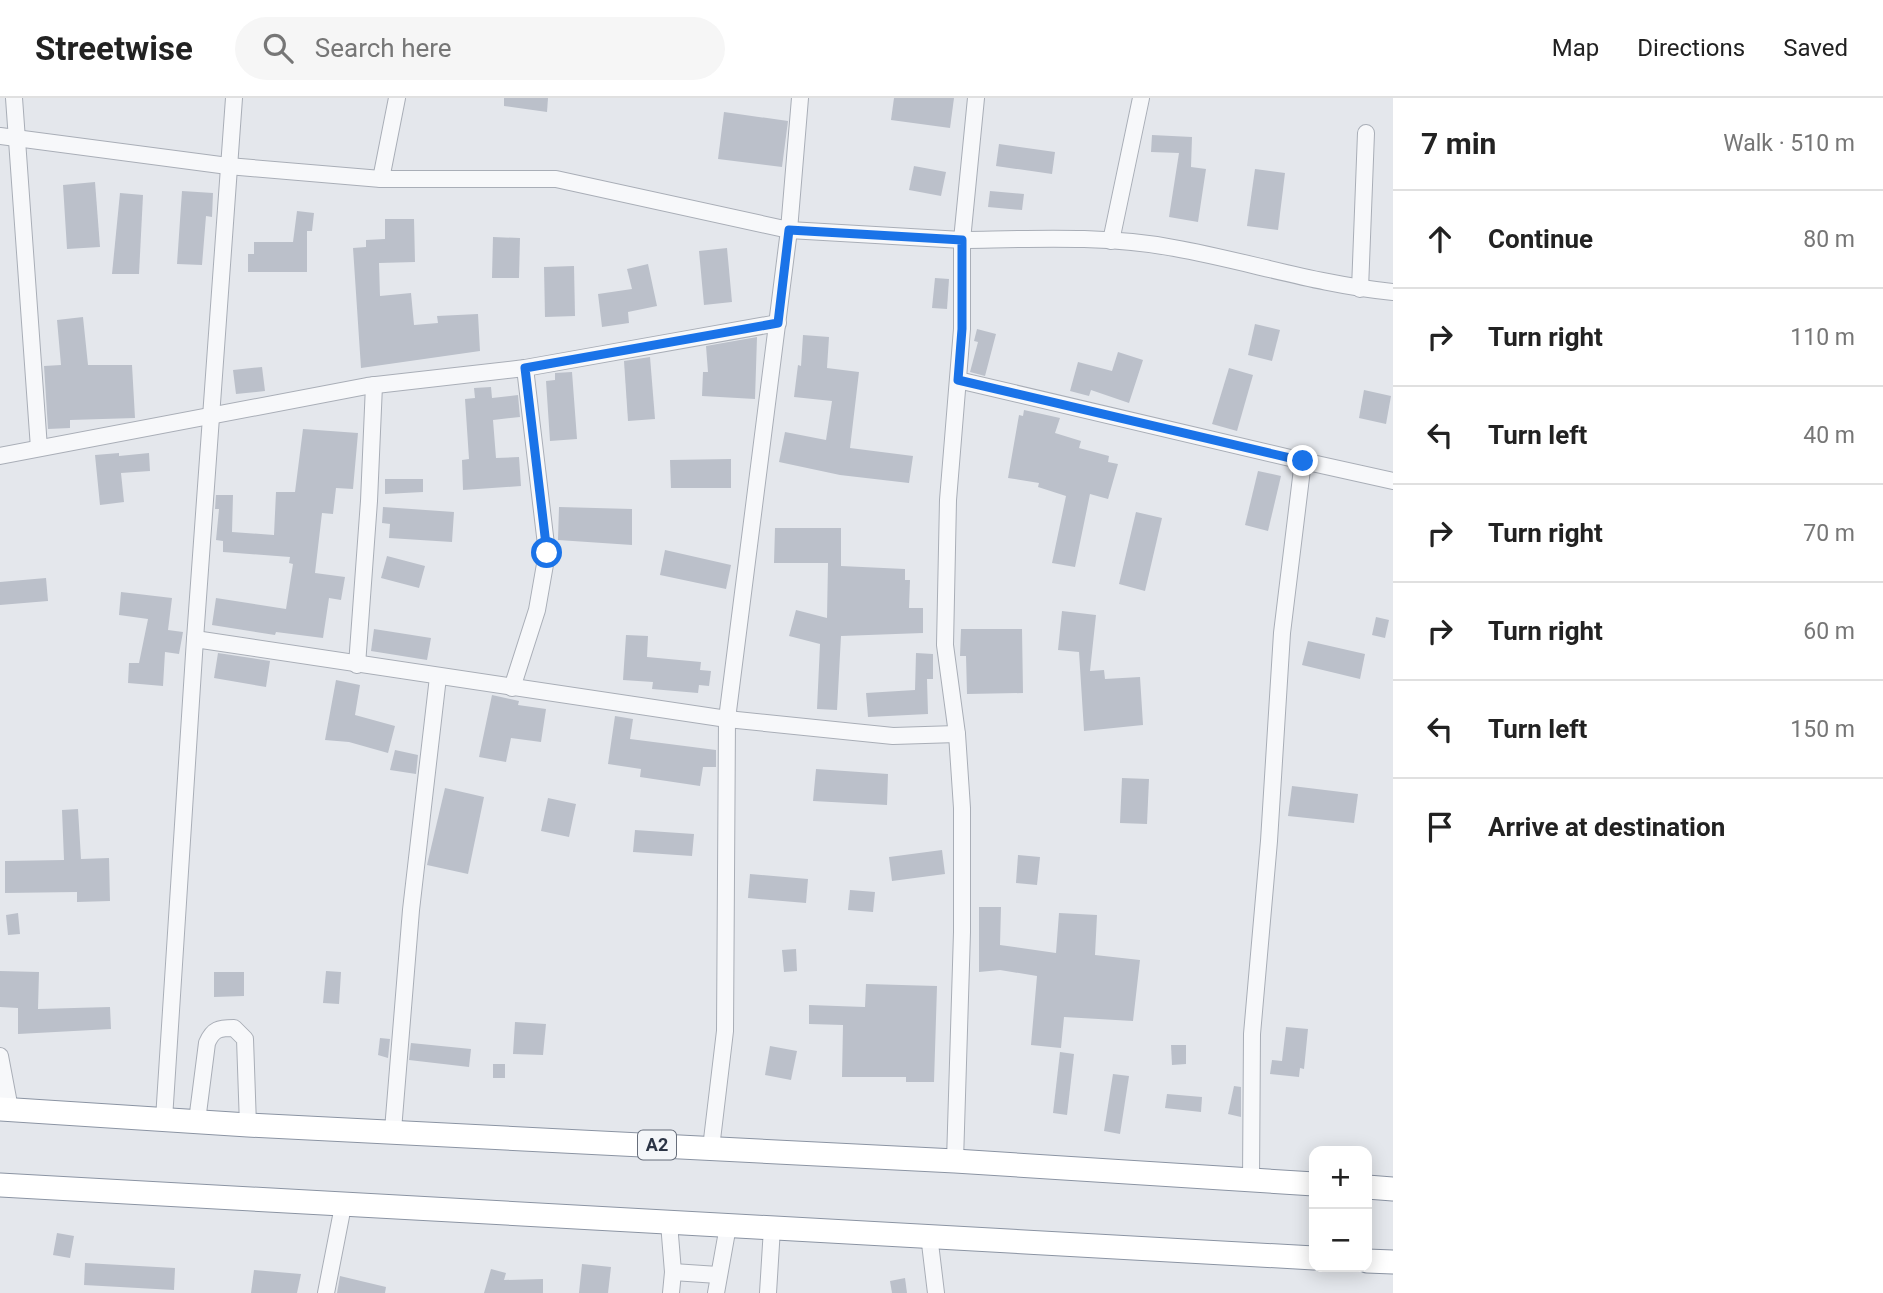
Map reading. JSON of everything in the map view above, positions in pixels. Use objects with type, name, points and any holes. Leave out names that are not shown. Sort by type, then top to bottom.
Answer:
[{"type":"highway","name":"A2","points":[[5,1109],[248,1125],[393,1130],[955,1161],[1309,1184]]},
{"type":"highway","points":[[0,1185],[1309,1258]]},
{"type":"highway","points":[[1372,1188],[1393,1189]]},
{"type":"highway","points":[[1372,1261],[1393,1262]]},
{"type":"street","points":[[15,98],[7,138],[39,449]]},
{"type":"street","points":[[164,1119],[234,98]]},
{"type":"street","points":[[381,179],[397,98]]},
{"type":"street","points":[[711,1148],[724,1031],[727,719],[789,230],[800,98]]},
{"type":"street","points":[[955,1161],[962,932],[962,808],[957,734],[945,645],[948,500],[962,329],[962,240],[976,98]]},
{"type":"street","points":[[1111,241],[1141,98]]},
{"type":"street","points":[[1360,289],[1366,133]]},
{"type":"street","points":[[7,138],[228,166],[381,179],[556,179],[789,230],[962,240],[1111,241],[1172,247],[1360,289],[1393,292]]},
{"type":"street","points":[[0,456],[374,385],[525,368],[778,323]]},
{"type":"street","points":[[512,688],[537,610],[547,553],[525,368]]},
{"type":"street","points":[[958,380],[1393,481]]},
{"type":"street","points":[[357,664],[374,385]]},
{"type":"street","points":[[1251,1180],[1252,1034],[1269,841],[1282,633],[1303,461]]},
{"type":"street","points":[[195,639],[727,719],[893,736],[957,734]]},
{"type":"street","points":[[393,1130],[411,910],[438,677]]},
{"type":"street","points":[[197,1121],[207,1043],[211,1034],[219,1028],[234,1028],[245,1039],[248,1125]]},
{"type":"street","points":[[0,1056],[5,1109]]},
{"type":"street","points":[[327,1293],[343,1206]]},
{"type":"street","points":[[669,1223],[673,1272],[671,1293]]},
{"type":"street","points":[[716,1293],[728,1226]]},
{"type":"street","points":[[768,1293],[772,1228]]},
{"type":"street","points":[[929,1235],[936,1293]]},
{"type":"street","points":[[673,1272],[718,1275]]},
{"type":"building","points":[[504,98],[548,98],[547,112],[504,106]]},
{"type":"building","points":[[894,98],[954,98],[950,128],[891,120]]},
{"type":"building","points":[[724,112],[788,121],[782,167],[718,159]]},
{"type":"building","points":[[1152,135],[1192,137],[1191,167],[1206,169],[1198,222],[1169,217],[1179,153],[1151,152]]},
{"type":"building","points":[[999,144],[1055,152],[1052,174],[996,166]]},
{"type":"building","points":[[914,166],[946,172],[941,196],[909,190]]},
{"type":"building","points":[[1255,169],[1285,173],[1278,230],[1247,226]]},
{"type":"building","points":[[95,182],[100,247],[67,249],[63,185]]},
{"type":"building","points":[[182,191],[213,193],[212,217],[206,216],[202,265],[177,264]]},
{"type":"building","points":[[990,191],[1024,194],[1022,210],[988,207]]},
{"type":"building","points":[[120,193],[143,195],[139,274],[112,274]]},
{"type":"building","points":[[297,211],[314,213],[312,231],[307,231],[307,272],[248,272],[248,254],[254,254],[254,242],[293,242]]},
{"type":"building","points":[[385,219],[414,219],[415,262],[379,263],[380,296],[411,293],[414,325],[438,323],[437,316],[478,314],[480,351],[361,368],[353,248],[366,247],[366,240],[385,239]]},
{"type":"building","points":[[493,237],[520,238],[519,278],[492,278]]},
{"type":"building","points":[[727,248],[732,302],[704,305],[699,251]]},
{"type":"building","points":[[648,264],[657,306],[628,312],[629,323],[602,327],[598,294],[632,289],[627,269]]},
{"type":"building","points":[[574,266],[575,316],[545,317],[544,267]]},
{"type":"building","points":[[935,278],[949,279],[947,309],[932,308]]},
{"type":"building","points":[[83,317],[88,365],[132,365],[135,418],[70,420],[70,428],[48,429],[44,366],[61,365],[57,320]]},
{"type":"building","points":[[1255,324],[1280,330],[1272,361],[1248,355]]},
{"type":"building","points":[[977,329],[996,334],[985,376],[970,372],[978,342],[974,341]]},
{"type":"building","points":[[803,335],[829,337],[827,368],[859,372],[850,448],[913,456],[909,483],[840,475],[779,462],[785,432],[826,440],[832,401],[794,397],[798,365],[801,366]]},
{"type":"building","points":[[757,337],[755,399],[702,396],[703,372],[708,372],[706,346]]},
{"type":"building","points":[[1118,352],[1143,360],[1129,403],[1091,390],[1089,396],[1070,391],[1078,362],[1112,371]]},
{"type":"building","points":[[650,357],[655,419],[628,421],[624,361]]},
{"type":"building","points":[[262,367],[265,391],[236,394],[233,370]]},
{"type":"building","points":[[1229,368],[1253,375],[1237,431],[1212,424]]},
{"type":"building","points":[[572,372],[577,439],[550,441],[546,381],[555,380],[555,373]]},
{"type":"building","points":[[491,387],[492,398],[518,395],[520,417],[493,420],[496,458],[519,457],[521,486],[463,490],[462,460],[469,459],[465,399],[475,398],[474,388]]},
{"type":"building","points":[[1364,390],[1391,396],[1386,424],[1359,418]]},
{"type":"building","points":[[1024,410],[1060,418],[1055,433],[1081,441],[1079,448],[1109,456],[1108,462],[1118,464],[1108,499],[1090,494],[1075,567],[1052,563],[1066,496],[1038,487],[1039,483],[1008,478],[1019,415],[1023,416]]},
{"type":"building","points":[[303,429],[358,433],[353,489],[336,488],[333,514],[322,513],[315,573],[345,577],[341,600],[329,598],[323,638],[276,632],[275,635],[212,625],[216,598],[286,609],[293,564],[289,563],[290,557],[223,552],[223,541],[216,540],[219,509],[215,509],[216,495],[233,495],[232,532],[274,535],[276,492],[295,492]]},
{"type":"building","points":[[119,453],[119,456],[149,453],[150,471],[121,473],[124,502],[100,505],[95,455]]},
{"type":"building","points":[[731,459],[731,488],[671,488],[670,460]]},
{"type":"building","points":[[1258,471],[1281,476],[1268,531],[1245,525]]},
{"type":"building","points":[[385,479],[423,479],[423,492],[385,494]]},
{"type":"building","points":[[383,507],[454,512],[452,542],[389,538],[390,524],[382,523]]},
{"type":"building","points":[[559,507],[632,509],[632,545],[558,540]]},
{"type":"building","points":[[1136,512],[1162,518],[1145,591],[1119,584]]},
{"type":"building","points":[[775,528],[841,528],[841,566],[905,569],[905,580],[910,580],[909,608],[923,608],[923,633],[841,636],[837,710],[817,709],[820,644],[789,636],[796,610],[827,618],[828,563],[774,563]]},
{"type":"building","points":[[665,550],[731,565],[726,589],[660,575]]},
{"type":"building","points":[[387,556],[425,566],[419,588],[381,578]]},
{"type":"building","points":[[46,578],[48,601],[0,605],[0,582]]},
{"type":"building","points":[[121,592],[172,598],[168,630],[183,632],[179,654],[165,652],[163,686],[128,683],[129,663],[139,663],[148,619],[119,615]]},
{"type":"building","points":[[1062,611],[1096,615],[1090,671],[1104,670],[1105,679],[1140,677],[1143,725],[1084,731],[1079,652],[1058,650]]},
{"type":"building","points":[[1376,617],[1389,620],[1385,638],[1372,635]]},
{"type":"building","points":[[374,629],[431,638],[427,660],[371,651]]},
{"type":"building","points":[[961,629],[1022,629],[1023,693],[967,694],[966,656],[960,656]]},
{"type":"building","points":[[626,635],[648,636],[647,657],[701,662],[700,670],[711,671],[709,686],[699,685],[698,693],[652,689],[653,682],[623,680]]},
{"type":"building","points":[[1308,641],[1365,654],[1360,679],[1302,665]]},
{"type":"building","points":[[218,653],[270,661],[266,687],[214,678]]},
{"type":"building","points":[[916,653],[933,654],[933,679],[927,679],[928,714],[868,717],[866,693],[915,690]]},
{"type":"building","points":[[336,680],[360,685],[355,715],[395,726],[388,753],[349,742],[325,740]]},
{"type":"building","points":[[492,695],[519,701],[518,705],[546,709],[541,742],[511,738],[506,762],[479,757]]},
{"type":"building","points":[[615,716],[633,719],[630,739],[716,750],[716,767],[703,767],[700,786],[640,777],[641,769],[608,764]]},
{"type":"building","points":[[395,750],[418,755],[416,774],[390,770]]},
{"type":"building","points":[[816,769],[888,774],[887,805],[813,801]]},
{"type":"building","points":[[1122,778],[1149,779],[1147,824],[1120,823]]},
{"type":"building","points":[[1292,786],[1358,794],[1354,823],[1288,816]]},
{"type":"building","points":[[445,788],[484,797],[468,874],[427,865]]},
{"type":"building","points":[[548,798],[576,804],[569,837],[541,831]]},
{"type":"building","points":[[78,809],[81,859],[109,858],[110,901],[77,902],[77,892],[5,893],[5,861],[64,860],[62,810]]},
{"type":"building","points":[[635,830],[694,834],[692,856],[633,852]]},
{"type":"building","points":[[942,850],[945,874],[892,881],[889,857]]},
{"type":"building","points":[[1018,855],[1040,857],[1037,885],[1016,883]]},
{"type":"building","points":[[750,874],[808,879],[806,903],[748,898]]},
{"type":"building","points":[[850,890],[875,892],[873,912],[848,910]]},
{"type":"building","points":[[979,907],[1001,907],[1000,945],[1056,953],[1059,913],[1097,915],[1095,955],[1140,960],[1133,1021],[1064,1017],[1061,1048],[1031,1045],[1037,976],[1000,970],[979,972]]},
{"type":"building","points":[[18,913],[20,934],[8,935],[6,915]]},
{"type":"building","points":[[796,949],[797,971],[784,972],[782,950]]},
{"type":"building","points":[[0,971],[39,972],[38,1009],[110,1007],[111,1029],[18,1034],[18,1008],[0,1007]]},
{"type":"building","points":[[326,971],[341,972],[339,1004],[323,1003]]},
{"type":"building","points":[[214,972],[244,972],[244,996],[214,997]]},
{"type":"building","points":[[866,984],[937,986],[934,1082],[906,1082],[906,1077],[842,1077],[843,1025],[809,1024],[809,1005],[865,1007]]},
{"type":"building","points":[[515,1022],[546,1024],[543,1055],[513,1054]]},
{"type":"building","points":[[1286,1027],[1308,1029],[1304,1069],[1300,1068],[1299,1077],[1270,1074],[1272,1060],[1282,1061]]},
{"type":"building","points":[[380,1038],[390,1039],[388,1058],[378,1055]]},
{"type":"building","points":[[411,1043],[471,1049],[469,1067],[409,1060]]},
{"type":"building","points":[[1171,1045],[1186,1045],[1186,1064],[1172,1065]]},
{"type":"building","points":[[770,1046],[797,1051],[791,1080],[765,1075]]},
{"type":"building","points":[[1060,1052],[1074,1054],[1067,1115],[1053,1113]]},
{"type":"building","points":[[493,1064],[505,1064],[505,1078],[493,1078]]},
{"type":"building","points":[[1113,1074],[1129,1076],[1120,1134],[1104,1131]]},
{"type":"building","points":[[1234,1086],[1241,1087],[1241,1117],[1228,1114]]},
{"type":"building","points":[[1167,1094],[1202,1097],[1201,1112],[1165,1108]]},
{"type":"building","points":[[57,1233],[74,1236],[70,1258],[53,1255]]},
{"type":"building","points":[[85,1263],[175,1268],[174,1290],[84,1285]]},
{"type":"building","points":[[582,1264],[611,1267],[608,1293],[579,1293]]},
{"type":"building","points":[[491,1269],[506,1273],[504,1280],[543,1279],[543,1293],[484,1293]]},
{"type":"building","points":[[254,1270],[301,1274],[297,1293],[251,1293]]},
{"type":"building","points":[[340,1276],[386,1287],[385,1293],[337,1293]]},
{"type":"building","points":[[905,1278],[907,1293],[892,1293],[890,1281]]},
{"type":"route","points":[[547,553],[525,368],[778,323],[789,230],[962,240],[962,329],[958,380],[1303,461]]}]
